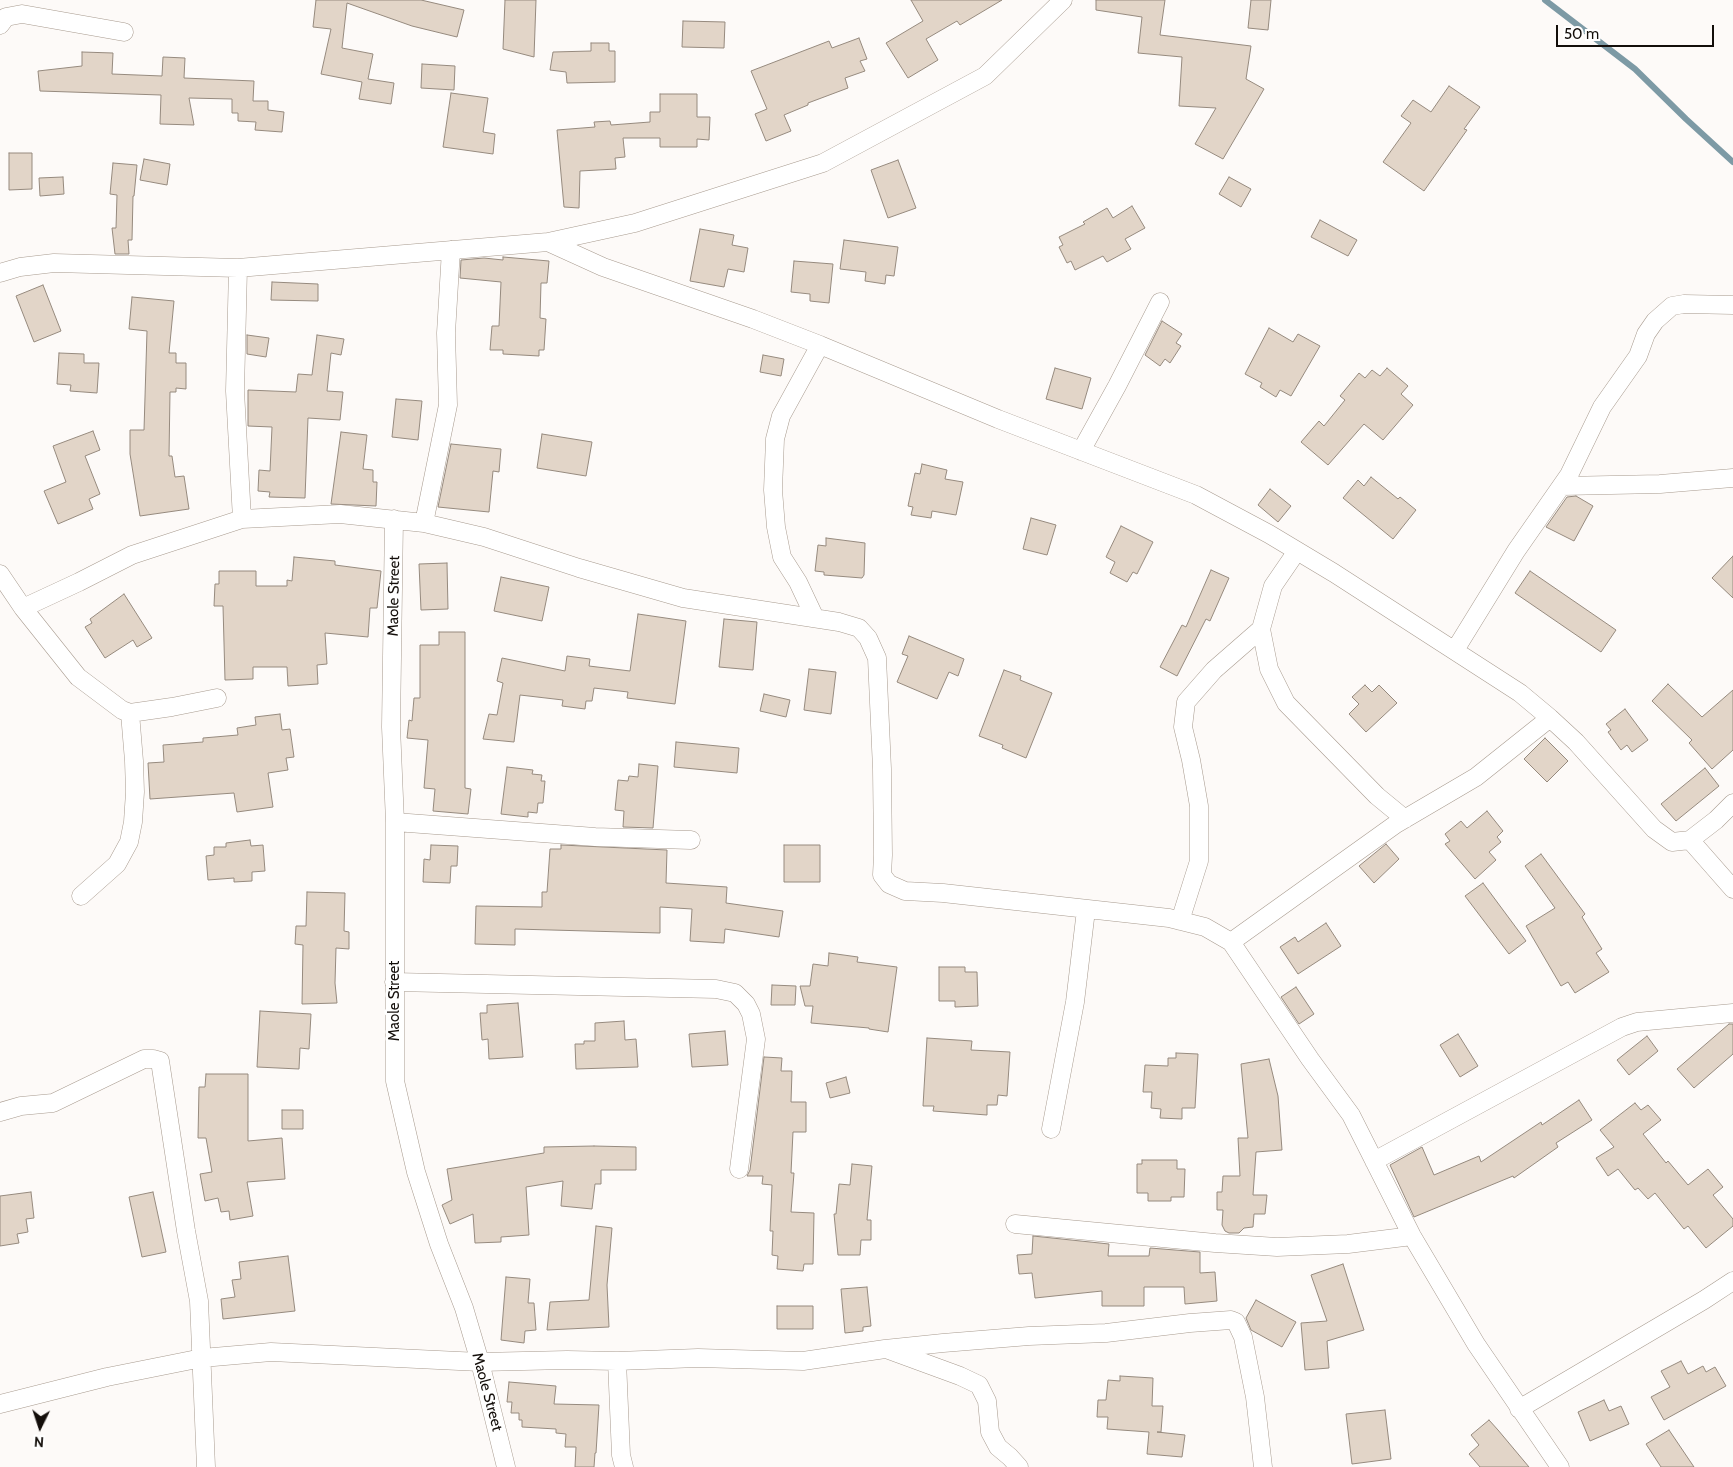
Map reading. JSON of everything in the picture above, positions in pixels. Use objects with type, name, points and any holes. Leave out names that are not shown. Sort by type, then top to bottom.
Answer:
[{"type":"street","points":[[0,273],[20,267],[54,263],[238,268],[548,242],[635,223],[823,164],[985,76],[1062,0]]},
{"type":"street","points":[[0,25],[6,17],[22,14],[124,32]]},
{"type":"street","points":[[548,242],[602,267],[753,319],[998,419],[1196,495],[1334,573],[1520,694],[1576,742],[1654,829],[1672,842],[1690,840],[1716,820],[1733,802]]},
{"type":"street","points":[[424,523],[448,405],[446,333],[451,250]]},
{"type":"street","points":[[238,268],[235,391],[242,519]]},
{"type":"street","points":[[1081,451],[1160,302]]},
{"type":"street","points":[[1455,650],[1516,551],[1569,475],[1602,407],[1638,356],[1646,334],[1662,313],[1672,306],[1684,304],[1733,305]]},
{"type":"street","points":[[815,618],[798,582],[782,557],[776,528],[773,490],[775,439],[781,416],[820,345]]},
{"type":"street","points":[[1562,486],[1660,484],[1733,478]]},
{"type":"street","points":[[23,608],[132,555],[242,519],[340,514],[424,523],[484,537],[579,568],[683,598],[839,622],[860,628],[868,638],[877,658],[882,769],[882,875],[889,884],[905,890],[1180,920],[1205,927],[1230,942],[1351,1116],[1412,1236],[1476,1344],[1560,1467]]},
{"type":"street","name":"Maole Street","points":[[394,519],[391,727],[395,822],[394,982],[396,1081],[416,1172],[439,1244],[464,1308],[480,1362],[506,1467]]},
{"type":"street","points":[[1297,551],[1273,586],[1262,629],[1269,669],[1286,703],[1377,796],[1405,818]]},
{"type":"street","points":[[0,574],[23,608],[78,677],[122,710],[130,713],[217,698]]},
{"type":"street","points":[[1180,920],[1199,860],[1199,806],[1191,760],[1182,727],[1186,702],[1214,670],[1262,629]]},
{"type":"street","points":[[81,896],[117,864],[129,842],[133,822],[135,792],[130,713]]},
{"type":"street","points":[[1230,942],[1405,818],[1476,777],[1550,718]]},
{"type":"street","points":[[395,822],[595,837],[691,840]]},
{"type":"street","points":[[1690,840],[1733,889]]},
{"type":"street","points":[[1050,1129],[1075,1002],[1086,910]]},
{"type":"street","points":[[394,982],[716,989],[735,993],[746,1004],[751,1014],[756,1039],[739,1168]]},
{"type":"street","points":[[1374,1161],[1622,1027],[1637,1022],[1733,1013]]},
{"type":"street","points":[[0,1112],[21,1106],[54,1104],[144,1059],[153,1059],[160,1062],[198,1301],[206,1467]]},
{"type":"street","points":[[1015,1224],[1215,1243],[1277,1246],[1348,1244],[1412,1236]]},
{"type":"street","points":[[1519,1409],[1733,1281]]},
{"type":"street","points":[[0,1404],[107,1377],[202,1358],[271,1352],[480,1362],[617,1361],[698,1358],[803,1361],[885,1349],[1029,1336],[1106,1332],[1231,1320],[1236,1322],[1243,1337],[1255,1397],[1262,1467]]},
{"type":"street","points":[[885,1349],[960,1376],[979,1385],[987,1400],[990,1432],[998,1447],[1019,1467]]},
{"type":"street","points":[[617,1361],[621,1455],[624,1467]]},
{"type":"building","points":[[316,0],[421,0],[464,10],[457,37],[412,26],[347,3],[342,48],[373,54],[368,79],[394,83],[391,104],[359,99],[362,82],[321,74],[331,29],[313,27]]},
{"type":"building","points":[[505,0],[536,0],[534,57],[503,49]]},
{"type":"building","points":[[911,0],[1002,0],[960,25],[957,21],[926,39],[938,60],[908,78],[886,43],[923,21]]},
{"type":"building","points":[[1096,0],[1165,0],[1160,35],[1251,46],[1246,79],[1264,89],[1223,159],[1195,144],[1216,108],[1179,106],[1182,57],[1138,53],[1142,17],[1096,10]]},
{"type":"building","points":[[1251,0],[1271,0],[1268,30],[1248,28]]},
{"type":"building","points":[[683,21],[725,22],[724,48],[682,47]]},
{"type":"building","points":[[859,38],[867,59],[860,61],[865,71],[845,78],[848,88],[808,103],[808,105],[784,115],[791,131],[766,141],[755,114],[767,109],[751,71],[829,41],[832,48]]},
{"type":"building","points":[[591,43],[609,43],[609,51],[615,51],[615,82],[567,83],[566,72],[550,70],[553,52],[591,51]]},
{"type":"building","points":[[82,52],[113,53],[112,74],[162,76],[163,57],[185,58],[184,78],[254,81],[253,101],[268,101],[268,110],[284,112],[282,132],[255,130],[256,122],[238,121],[238,113],[232,113],[232,99],[189,98],[194,125],[160,124],[161,95],[40,91],[38,71],[82,66]]},
{"type":"building","points":[[422,64],[455,66],[454,90],[421,88]]},
{"type":"building","points":[[1449,86],[1480,107],[1464,129],[1467,130],[1424,191],[1383,162],[1411,123],[1401,116],[1413,100],[1431,112]]},
{"type":"building","points":[[451,93],[488,98],[483,132],[495,134],[493,154],[443,147]]},
{"type":"building","points":[[660,94],[697,94],[697,117],[710,117],[709,140],[697,139],[697,147],[660,147],[660,138],[623,138],[625,157],[615,158],[616,169],[580,171],[579,208],[564,207],[557,130],[595,127],[594,122],[610,121],[611,125],[650,122],[650,112],[660,112]]},
{"type":"building","points":[[9,153],[32,153],[32,189],[9,190]]},
{"type":"building","points":[[144,159],[170,164],[167,185],[140,180]]},
{"type":"building","points":[[898,160],[916,208],[888,218],[871,170]]},
{"type":"building","points":[[113,163],[137,165],[133,196],[132,240],[128,240],[129,254],[115,254],[112,228],[116,228],[117,195],[110,194]]},
{"type":"building","points":[[63,177],[64,194],[40,196],[39,178]]},
{"type":"building","points":[[1229,177],[1251,189],[1241,207],[1219,194]]},
{"type":"building","points":[[1132,206],[1145,228],[1125,239],[1131,249],[1107,262],[1103,256],[1075,270],[1071,261],[1067,263],[1059,247],[1063,245],[1059,237],[1085,224],[1083,222],[1107,208],[1113,218]]},
{"type":"building","points":[[1320,220],[1357,240],[1348,256],[1311,237]]},
{"type":"building","points":[[700,229],[734,235],[732,245],[748,248],[744,272],[728,269],[724,287],[690,281]]},
{"type":"building","points":[[844,240],[898,247],[894,276],[886,275],[885,284],[865,281],[866,272],[840,269]]},
{"type":"building","points":[[503,257],[549,261],[547,283],[541,283],[540,318],[546,319],[544,350],[539,350],[539,356],[503,354],[503,350],[490,350],[492,326],[499,326],[501,282],[460,278],[461,260],[484,258],[503,260]]},
{"type":"building","points":[[794,261],[833,264],[829,303],[810,301],[810,294],[791,292]]},
{"type":"building","points":[[272,282],[318,284],[318,301],[271,300]]},
{"type":"building","points":[[43,285],[61,331],[34,342],[16,296]]},
{"type":"building","points":[[132,297],[174,301],[169,353],[176,353],[176,363],[186,363],[186,389],[176,388],[176,392],[170,392],[169,456],[172,456],[175,477],[184,476],[189,509],[140,516],[130,454],[130,430],[144,430],[147,331],[129,329]]},
{"type":"building","points":[[1162,321],[1182,334],[1176,343],[1181,346],[1170,363],[1165,359],[1160,366],[1145,355]]},
{"type":"building","points":[[1269,328],[1293,342],[1298,334],[1320,346],[1291,396],[1280,390],[1276,397],[1260,387],[1262,383],[1245,374]]},
{"type":"building","points":[[247,335],[269,338],[266,357],[247,354]]},
{"type":"building","points":[[317,335],[344,339],[341,355],[331,353],[327,391],[343,392],[340,420],[308,418],[305,498],[269,497],[270,492],[258,491],[259,470],[270,471],[272,427],[248,426],[248,390],[296,392],[298,374],[312,375]]},
{"type":"building","points":[[59,353],[84,354],[84,363],[99,363],[97,393],[70,391],[71,385],[57,384]]},
{"type":"building","points":[[763,355],[784,359],[781,376],[760,372]]},
{"type":"building","points":[[1055,368],[1091,378],[1082,409],[1046,399]]},
{"type":"building","points":[[1387,368],[1408,386],[1401,394],[1413,405],[1383,440],[1364,424],[1328,465],[1301,442],[1319,421],[1324,426],[1345,400],[1340,396],[1359,373],[1365,378],[1372,370],[1380,376]]},
{"type":"building","points":[[396,399],[422,401],[418,440],[392,437]]},
{"type":"building","points":[[93,431],[100,450],[85,456],[100,494],[89,499],[93,509],[58,524],[44,491],[66,482],[53,446]]},
{"type":"building","points":[[341,432],[367,435],[363,469],[373,470],[373,482],[377,482],[376,506],[331,504]]},
{"type":"building","points":[[542,434],[592,442],[586,476],[537,468]]},
{"type":"building","points":[[451,444],[501,449],[499,472],[493,471],[489,512],[438,507]]},
{"type":"building","points":[[922,464],[947,470],[945,479],[963,482],[956,515],[932,511],[931,518],[911,515],[913,507],[908,506],[915,473],[920,474]]},
{"type":"building","points":[[1371,477],[1398,499],[1400,497],[1416,510],[1393,539],[1343,498],[1358,480],[1364,486]]},
{"type":"building","points":[[1270,489],[1291,506],[1278,522],[1258,505]]},
{"type":"building","points":[[1576,496],[1593,506],[1574,541],[1546,527],[1567,497]]},
{"type":"building","points":[[1031,518],[1056,525],[1047,555],[1023,549]]},
{"type":"building","points":[[1121,526],[1153,542],[1137,574],[1133,572],[1127,582],[1110,573],[1115,562],[1106,557]]},
{"type":"building","points":[[826,538],[865,543],[864,575],[862,578],[824,575],[824,572],[815,571],[818,545],[826,546]]},
{"type":"building","points":[[1733,556],[1733,598],[1712,578]]},
{"type":"building","points":[[294,557],[335,561],[335,565],[381,571],[377,608],[370,608],[368,637],[325,633],[327,664],[317,665],[318,684],[288,686],[287,667],[253,667],[253,679],[225,680],[223,606],[214,606],[215,584],[219,584],[219,571],[256,571],[256,586],[287,586],[287,580],[292,581]]},
{"type":"building","points":[[447,563],[448,609],[421,610],[419,564]]},
{"type":"building","points":[[1211,570],[1229,578],[1210,621],[1206,619],[1177,676],[1160,667],[1182,625],[1186,627]]},
{"type":"building","points":[[1530,571],[1616,630],[1601,652],[1515,593]]},
{"type":"building","points":[[501,577],[549,587],[542,621],[494,611]]},
{"type":"building","points":[[124,594],[152,638],[137,647],[133,640],[105,658],[85,627],[92,623],[90,619]]},
{"type":"building","points":[[638,614],[686,621],[675,704],[627,698],[628,692],[594,688],[592,701],[586,701],[585,709],[562,706],[563,700],[520,695],[514,742],[483,739],[489,714],[497,715],[503,683],[497,681],[502,658],[565,671],[567,656],[590,659],[589,666],[630,671]]},
{"type":"building","points":[[724,619],[757,622],[753,670],[719,667]]},
{"type":"building","points":[[439,632],[465,632],[465,788],[471,789],[468,814],[433,811],[435,789],[424,788],[428,740],[407,738],[409,720],[412,721],[414,698],[420,698],[420,645],[439,645]]},
{"type":"building","points":[[909,636],[964,659],[958,676],[949,672],[937,699],[897,682],[908,656],[902,654]]},
{"type":"building","points":[[809,669],[836,672],[831,714],[804,710]]},
{"type":"building","points":[[1004,670],[1021,676],[1020,680],[1052,693],[1026,758],[1002,748],[1003,745],[979,736]]},
{"type":"building","points":[[1668,684],[1702,717],[1733,690],[1733,750],[1712,769],[1689,743],[1692,740],[1652,701]]},
{"type":"building","points":[[1365,685],[1372,692],[1379,685],[1397,703],[1366,732],[1349,714],[1359,704],[1352,697]]},
{"type":"building","points":[[764,694],[790,700],[786,717],[760,711]]},
{"type":"building","points":[[1625,709],[1648,740],[1632,752],[1627,745],[1621,750],[1608,732],[1611,730],[1606,724]]},
{"type":"building","points":[[280,714],[282,730],[290,729],[294,757],[286,758],[288,770],[268,773],[273,807],[237,812],[234,793],[150,799],[148,763],[164,762],[163,745],[203,742],[203,738],[238,735],[237,728],[256,725],[255,717]]},
{"type":"building","points":[[1545,738],[1568,761],[1547,782],[1524,759]]},
{"type":"building","points":[[676,742],[739,748],[737,773],[674,767]]},
{"type":"building","points":[[639,764],[658,766],[653,828],[623,827],[624,811],[615,810],[618,780],[628,781],[629,776],[638,777]]},
{"type":"building","points":[[507,767],[533,770],[532,774],[542,775],[541,781],[545,781],[543,803],[538,803],[537,813],[528,812],[528,817],[501,814]]},
{"type":"building","points":[[1705,768],[1719,786],[1676,821],[1661,804]]},
{"type":"building","points":[[1487,811],[1503,831],[1497,837],[1501,842],[1489,852],[1496,860],[1475,879],[1445,844],[1450,841],[1445,834],[1461,821],[1467,828]]},
{"type":"building","points":[[250,840],[251,846],[263,845],[265,871],[252,872],[252,881],[234,882],[234,878],[208,880],[206,856],[214,855],[214,847],[226,847],[226,843]]},
{"type":"building","points":[[1386,844],[1399,859],[1374,883],[1359,866]]},
{"type":"building","points":[[431,845],[458,846],[457,866],[451,866],[450,883],[423,882],[424,859],[430,860]]},
{"type":"building","points":[[561,845],[667,850],[666,883],[727,887],[726,903],[783,911],[779,937],[725,929],[724,943],[690,941],[692,909],[660,907],[660,933],[515,929],[515,945],[475,944],[476,906],[542,907],[542,892],[547,892],[550,849],[561,849]]},
{"type":"building","points":[[784,845],[820,845],[820,882],[784,882]]},
{"type":"building","points":[[1541,854],[1585,914],[1582,917],[1602,949],[1596,953],[1609,972],[1575,993],[1568,982],[1561,986],[1526,926],[1555,908],[1525,866]]},
{"type":"building","points":[[1483,883],[1526,941],[1509,954],[1465,896]]},
{"type":"building","points":[[307,892],[345,893],[344,931],[349,932],[349,949],[336,948],[335,983],[337,1003],[302,1004],[303,945],[295,944],[296,926],[306,926]]},
{"type":"building","points":[[1326,923],[1341,946],[1298,974],[1280,947],[1295,937],[1298,942]]},
{"type":"building","points":[[829,953],[858,957],[857,962],[897,967],[888,1032],[869,1028],[811,1023],[813,1006],[805,1006],[800,986],[810,986],[813,964],[828,966]]},
{"type":"building","points":[[939,967],[965,967],[965,972],[977,972],[978,1006],[955,1007],[955,1001],[939,1001]]},
{"type":"building","points":[[772,985],[796,986],[795,1005],[771,1005]]},
{"type":"building","points":[[1296,987],[1314,1014],[1299,1024],[1281,997]]},
{"type":"building","points":[[518,1003],[523,1057],[489,1059],[488,1039],[482,1040],[480,1013],[487,1013],[487,1005]]},
{"type":"building","points":[[260,1011],[311,1014],[309,1049],[300,1048],[299,1069],[257,1067]]},
{"type":"building","points":[[624,1021],[625,1040],[636,1039],[638,1067],[576,1069],[575,1044],[584,1044],[584,1041],[595,1041],[595,1023]]},
{"type":"building","points":[[1729,1024],[1733,1024],[1733,1054],[1694,1088],[1677,1069]]},
{"type":"building","points":[[725,1031],[728,1065],[692,1067],[689,1034]]},
{"type":"building","points":[[1458,1034],[1478,1066],[1460,1077],[1440,1045]]},
{"type":"building","points":[[1647,1036],[1658,1051],[1629,1075],[1617,1060]]},
{"type":"building","points":[[927,1038],[972,1041],[971,1050],[1010,1052],[1007,1096],[998,1095],[997,1105],[987,1105],[987,1115],[933,1111],[934,1106],[923,1106]]},
{"type":"building","points":[[1176,1053],[1198,1054],[1195,1108],[1182,1108],[1182,1119],[1160,1118],[1161,1109],[1151,1108],[1152,1092],[1143,1092],[1145,1065],[1168,1066],[1168,1058],[1176,1058]]},
{"type":"building","points":[[764,1057],[782,1058],[781,1071],[792,1071],[791,1102],[806,1102],[806,1132],[793,1132],[791,1173],[794,1173],[791,1212],[814,1213],[813,1264],[804,1264],[803,1271],[777,1269],[778,1256],[772,1255],[773,1231],[770,1231],[772,1185],[762,1184],[763,1176],[747,1176],[750,1170]]},
{"type":"building","points":[[1269,1059],[1278,1096],[1282,1150],[1256,1152],[1253,1195],[1267,1195],[1265,1214],[1254,1214],[1253,1227],[1244,1228],[1239,1233],[1229,1233],[1225,1231],[1222,1225],[1223,1210],[1217,1210],[1217,1192],[1222,1192],[1223,1176],[1240,1176],[1238,1138],[1248,1138],[1241,1064]]},
{"type":"building","points":[[206,1074],[248,1074],[248,1141],[282,1138],[285,1179],[247,1182],[253,1216],[230,1220],[229,1211],[221,1212],[218,1198],[205,1201],[200,1174],[212,1172],[206,1138],[198,1138],[199,1087],[205,1087]]},
{"type":"building","points":[[846,1077],[850,1093],[830,1098],[826,1083]]},
{"type":"building","points":[[1579,1100],[1592,1120],[1556,1143],[1558,1147],[1514,1178],[1513,1176],[1414,1217],[1390,1165],[1422,1147],[1434,1175],[1479,1156],[1481,1162],[1541,1122],[1542,1125]]},
{"type":"building","points":[[1635,1103],[1641,1110],[1648,1105],[1661,1120],[1643,1134],[1666,1163],[1668,1161],[1688,1185],[1708,1169],[1723,1187],[1713,1195],[1733,1219],[1733,1226],[1706,1248],[1688,1226],[1684,1229],[1655,1193],[1648,1199],[1638,1188],[1635,1190],[1618,1169],[1608,1176],[1596,1158],[1614,1147],[1600,1130]]},
{"type":"building","points":[[282,1110],[303,1110],[303,1129],[282,1129]]},
{"type":"building","points":[[544,1147],[636,1147],[636,1170],[601,1170],[601,1184],[595,1184],[592,1209],[561,1206],[563,1181],[526,1187],[529,1235],[501,1237],[501,1242],[475,1243],[473,1214],[450,1224],[442,1205],[452,1200],[447,1169],[544,1153]]},
{"type":"building","points":[[1142,1160],[1177,1160],[1177,1169],[1185,1169],[1184,1197],[1171,1197],[1171,1201],[1148,1201],[1148,1193],[1137,1193],[1137,1164],[1142,1164]]},
{"type":"building","points":[[852,1164],[872,1166],[867,1220],[871,1220],[871,1240],[861,1240],[860,1255],[838,1255],[834,1214],[836,1214],[839,1184],[850,1185]]},
{"type":"building","points":[[31,1192],[34,1218],[26,1219],[28,1232],[17,1234],[19,1243],[0,1246],[0,1196]]},
{"type":"building","points":[[153,1192],[166,1252],[142,1257],[129,1197]]},
{"type":"building","points":[[596,1226],[612,1228],[607,1285],[609,1327],[547,1330],[550,1302],[589,1300]]},
{"type":"building","points":[[1033,1236],[1109,1244],[1108,1256],[1149,1256],[1150,1248],[1200,1252],[1200,1273],[1215,1272],[1217,1301],[1185,1304],[1184,1287],[1144,1287],[1144,1306],[1102,1306],[1102,1291],[1035,1298],[1032,1273],[1019,1274],[1017,1255],[1032,1254]]},
{"type":"building","points":[[288,1256],[295,1311],[223,1319],[221,1299],[235,1297],[232,1280],[241,1279],[239,1262]]},
{"type":"building","points":[[1343,1264],[1364,1330],[1327,1341],[1329,1368],[1305,1370],[1301,1323],[1327,1321],[1311,1275]]},
{"type":"building","points":[[506,1277],[530,1279],[528,1303],[534,1303],[536,1330],[525,1331],[524,1343],[501,1340]]},
{"type":"building","points":[[867,1287],[871,1326],[863,1327],[863,1331],[845,1333],[841,1289]]},
{"type":"building","points":[[1256,1300],[1296,1322],[1282,1347],[1251,1330],[1246,1318]]},
{"type":"building","points":[[777,1306],[813,1306],[813,1329],[777,1329]]},
{"type":"building","points":[[1681,1361],[1688,1374],[1703,1366],[1706,1372],[1715,1367],[1726,1386],[1664,1420],[1651,1397],[1670,1387],[1661,1371]]},
{"type":"building","points":[[1120,1376],[1153,1378],[1152,1406],[1163,1406],[1161,1432],[1157,1432],[1185,1435],[1182,1457],[1147,1454],[1149,1432],[1107,1429],[1108,1417],[1097,1417],[1098,1400],[1106,1400],[1108,1380],[1120,1381]]},
{"type":"building","points":[[509,1382],[556,1386],[554,1404],[599,1405],[594,1467],[575,1467],[576,1447],[565,1447],[566,1434],[556,1433],[556,1429],[522,1427],[519,1413],[511,1413],[512,1402],[507,1402]]},
{"type":"building","points":[[1604,1400],[1609,1411],[1621,1406],[1629,1424],[1590,1441],[1578,1412]]},
{"type":"building","points":[[1385,1410],[1391,1459],[1352,1464],[1346,1414]]},
{"type":"building","points":[[1489,1420],[1529,1467],[1480,1467],[1469,1454],[1479,1445],[1471,1435]]},
{"type":"building","points":[[1669,1430],[1694,1467],[1661,1467],[1646,1444]]},
{"type":"waterway","points":[[1545,0],[1635,69],[1733,162]]}]
